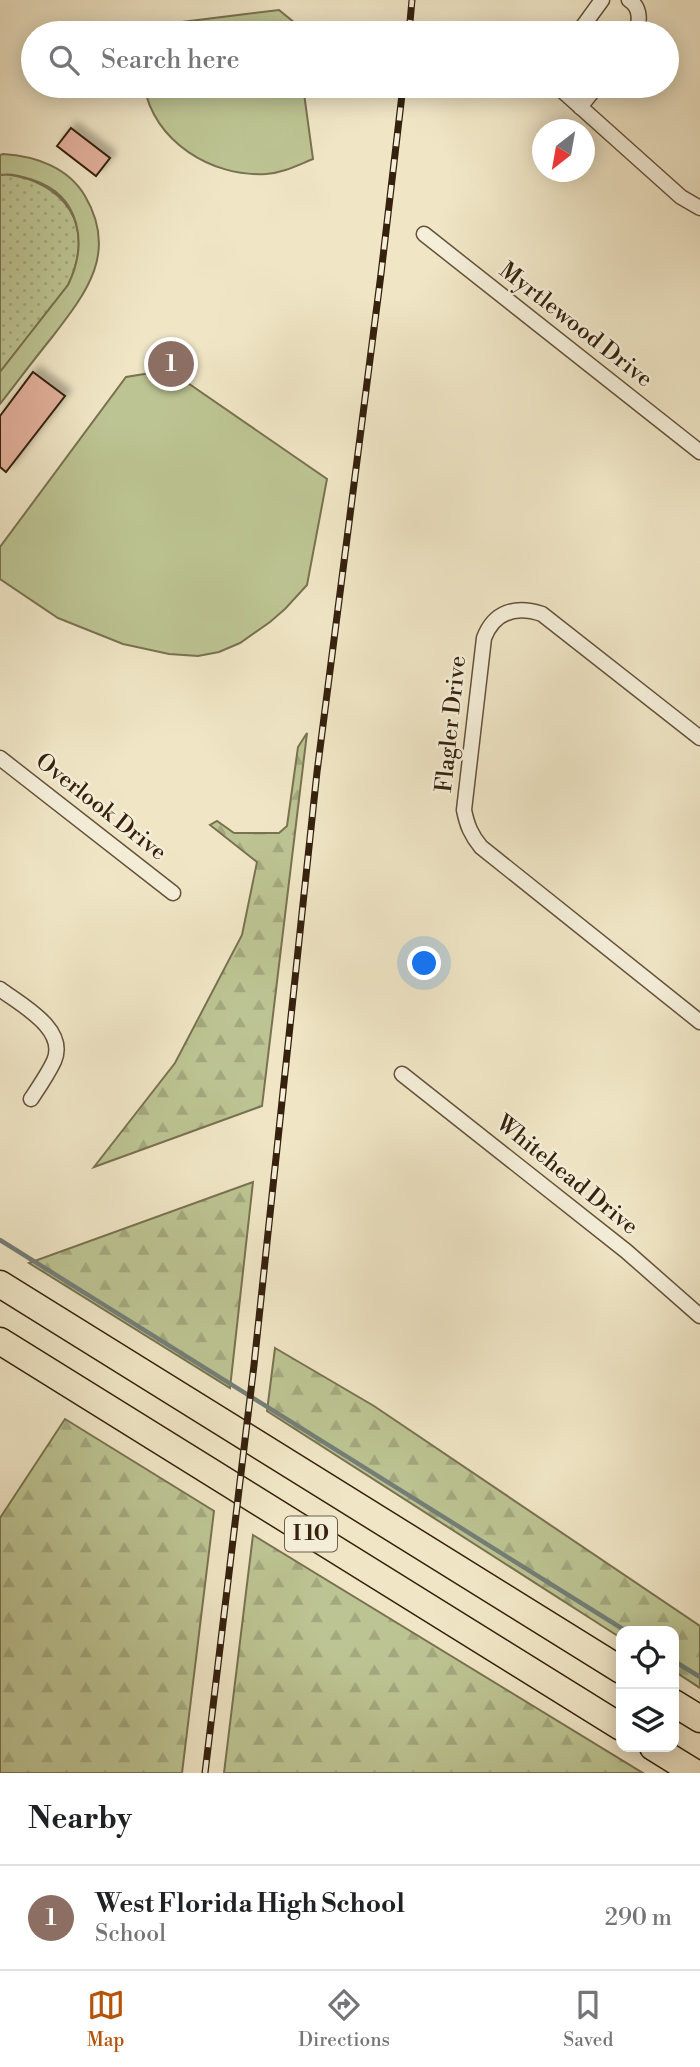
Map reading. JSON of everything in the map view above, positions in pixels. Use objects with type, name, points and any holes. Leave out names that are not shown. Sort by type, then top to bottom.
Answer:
[{"type":"highway","name":"I 10","points":[[0,1284],[616,1667]]},
{"type":"highway","name":"I 10","points":[[0,1341],[616,1724]]},
{"type":"highway","points":[[679,1706],[700,1719]]},
{"type":"highway","points":[[661,1752],[695,1773]]},
{"type":"street","points":[[587,21],[602,0]]},
{"type":"street","points":[[629,0],[634,3],[640,15],[639,21]]},
{"type":"street","points":[[570,98],[681,197],[700,208]]},
{"type":"street","points":[[580,107],[587,98]]},
{"type":"street","name":"Myrtlewood Drive","points":[[424,234],[700,452]]},
{"type":"street","name":"Flagler Drive","points":[[700,738],[542,614],[518,609],[506,612],[496,618],[488,628],[484,638],[464,810],[472,836],[481,847],[700,1021]]},
{"type":"street","name":"Overlook Drive","points":[[0,758],[173,893]]},
{"type":"street","points":[[0,989],[48,1027],[55,1039],[55,1059],[31,1099]]},
{"type":"street","name":"Whitehead Drive","points":[[402,1074],[626,1251],[700,1316]]},
{"type":"green space","points":[[279,10],[293,21],[190,21]]},
{"type":"green space","points":[[148,98],[305,98],[313,159],[266,174],[225,169],[206,162],[173,139],[150,106]]},
{"type":"green space","points":[[0,155],[39,161],[70,177],[85,196],[99,235],[98,253],[87,287],[0,404],[0,372],[68,285],[78,254],[76,223],[62,197],[33,180],[16,175],[0,175]]},
{"type":"green space","points":[[0,175],[27,179],[60,197],[77,226],[79,244],[76,264],[68,285],[0,372]]},
{"type":"green space","points":[[169,370],[327,479],[307,585],[270,622],[240,643],[219,652],[198,656],[169,654],[123,644],[58,618],[0,579],[0,547],[126,377]]},
{"type":"green space","points":[[307,733],[262,1106],[94,1167],[175,1063],[242,935],[257,862],[210,825],[217,821],[234,833],[279,833],[287,826],[298,747]]},
{"type":"green space","points":[[253,1182],[230,1388],[29,1263]]},
{"type":"green space","points":[[275,1348],[374,1406],[700,1626],[700,1688],[679,1674],[679,1626],[616,1626],[616,1635],[267,1411]]},
{"type":"green space","points":[[65,1419],[214,1511],[182,1773],[0,1773],[0,1518]]},
{"type":"green space","points":[[253,1535],[643,1773],[224,1773]]},
{"type":"building","points":[[71,128],[110,158],[96,176],[57,146]]},
{"type":"building","points":[[33,372],[65,396],[6,472],[0,467],[0,416]]},
{"type":"waterway","points":[[0,1240],[618,1626]]},
{"type":"waterway","points":[[679,1664],[700,1677]]},
{"type":"railway","points":[[410,21],[412,0]]},
{"type":"railway","points":[[205,1773],[254,1365],[317,772],[402,98]]},
{"type":"place","name":"West Florida High School","points":[[171,364]]}]
